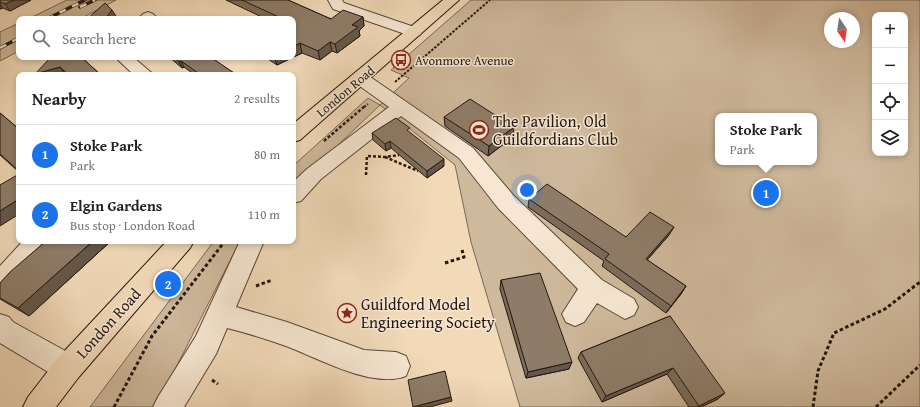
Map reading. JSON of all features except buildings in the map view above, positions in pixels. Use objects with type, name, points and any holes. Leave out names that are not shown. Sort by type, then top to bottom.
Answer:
[{"type":"main road","name":"London Road","points":[[296,132],[452,0]]},
{"type":"main road","name":"London Road","points":[[38,407],[68,368],[179,244]]},
{"type":"street","points":[[335,0],[338,6],[414,32]]},
{"type":"street","points":[[127,60],[141,72]]},
{"type":"street","points":[[360,78],[466,152],[506,202],[593,288],[625,307]]},
{"type":"street","points":[[296,192],[314,174],[402,107]]},
{"type":"street","points":[[0,284],[35,244]]},
{"type":"street","points":[[168,407],[206,345],[251,244]]},
{"type":"street","points":[[575,314],[593,288]]},
{"type":"street","points":[[220,315],[255,323],[364,364],[396,366]]},
{"type":"street","points":[[0,326],[4,331],[68,368]]},
{"type":"path","points":[[366,174],[368,156],[385,157],[399,155]]},
{"type":"path","points":[[385,157],[418,171]]},
{"type":"path","points":[[114,407],[152,336],[223,244]]},
{"type":"path","points":[[445,263],[464,257],[462,250]]},
{"type":"path","points":[[253,287],[272,280]]},
{"type":"path","points":[[813,407],[818,371],[834,333],[885,309],[920,282]]},
{"type":"path","points":[[876,407],[920,365]]},
{"type":"path","points":[[212,380],[218,384]]},
{"type":"shaded area","points":[[67,0],[116,0],[86,16],[34,16]]},
{"type":"shaded area","points":[[471,0],[920,0],[920,407],[520,407],[471,242],[455,165],[380,105],[409,78],[391,70]]},
{"type":"shaded area","points":[[16,24],[16,53],[0,61],[0,32]]},
{"type":"shaded area","points":[[368,98],[380,105],[296,185],[296,163]]},
{"type":"shaded area","points":[[212,244],[238,244],[156,407],[90,407]]},
{"type":"railway","points":[[53,16],[85,0]]},
{"type":"railway","points":[[80,7],[95,0]]},
{"type":"railway","points":[[0,48],[16,40]]},
{"type":"place","name":"Avonmore Avenue","points":[[401,60]]},
{"type":"place","name":"The Pavilion, Old Guildfordians Club","points":[[479,130]]},
{"type":"place","name":"Stoke Park","points":[[766,193]]},
{"type":"place","name":"Elgin Gardens","points":[[168,284]]},
{"type":"place","name":"Guildford Model Engineering Society","points":[[347,313]]}]
